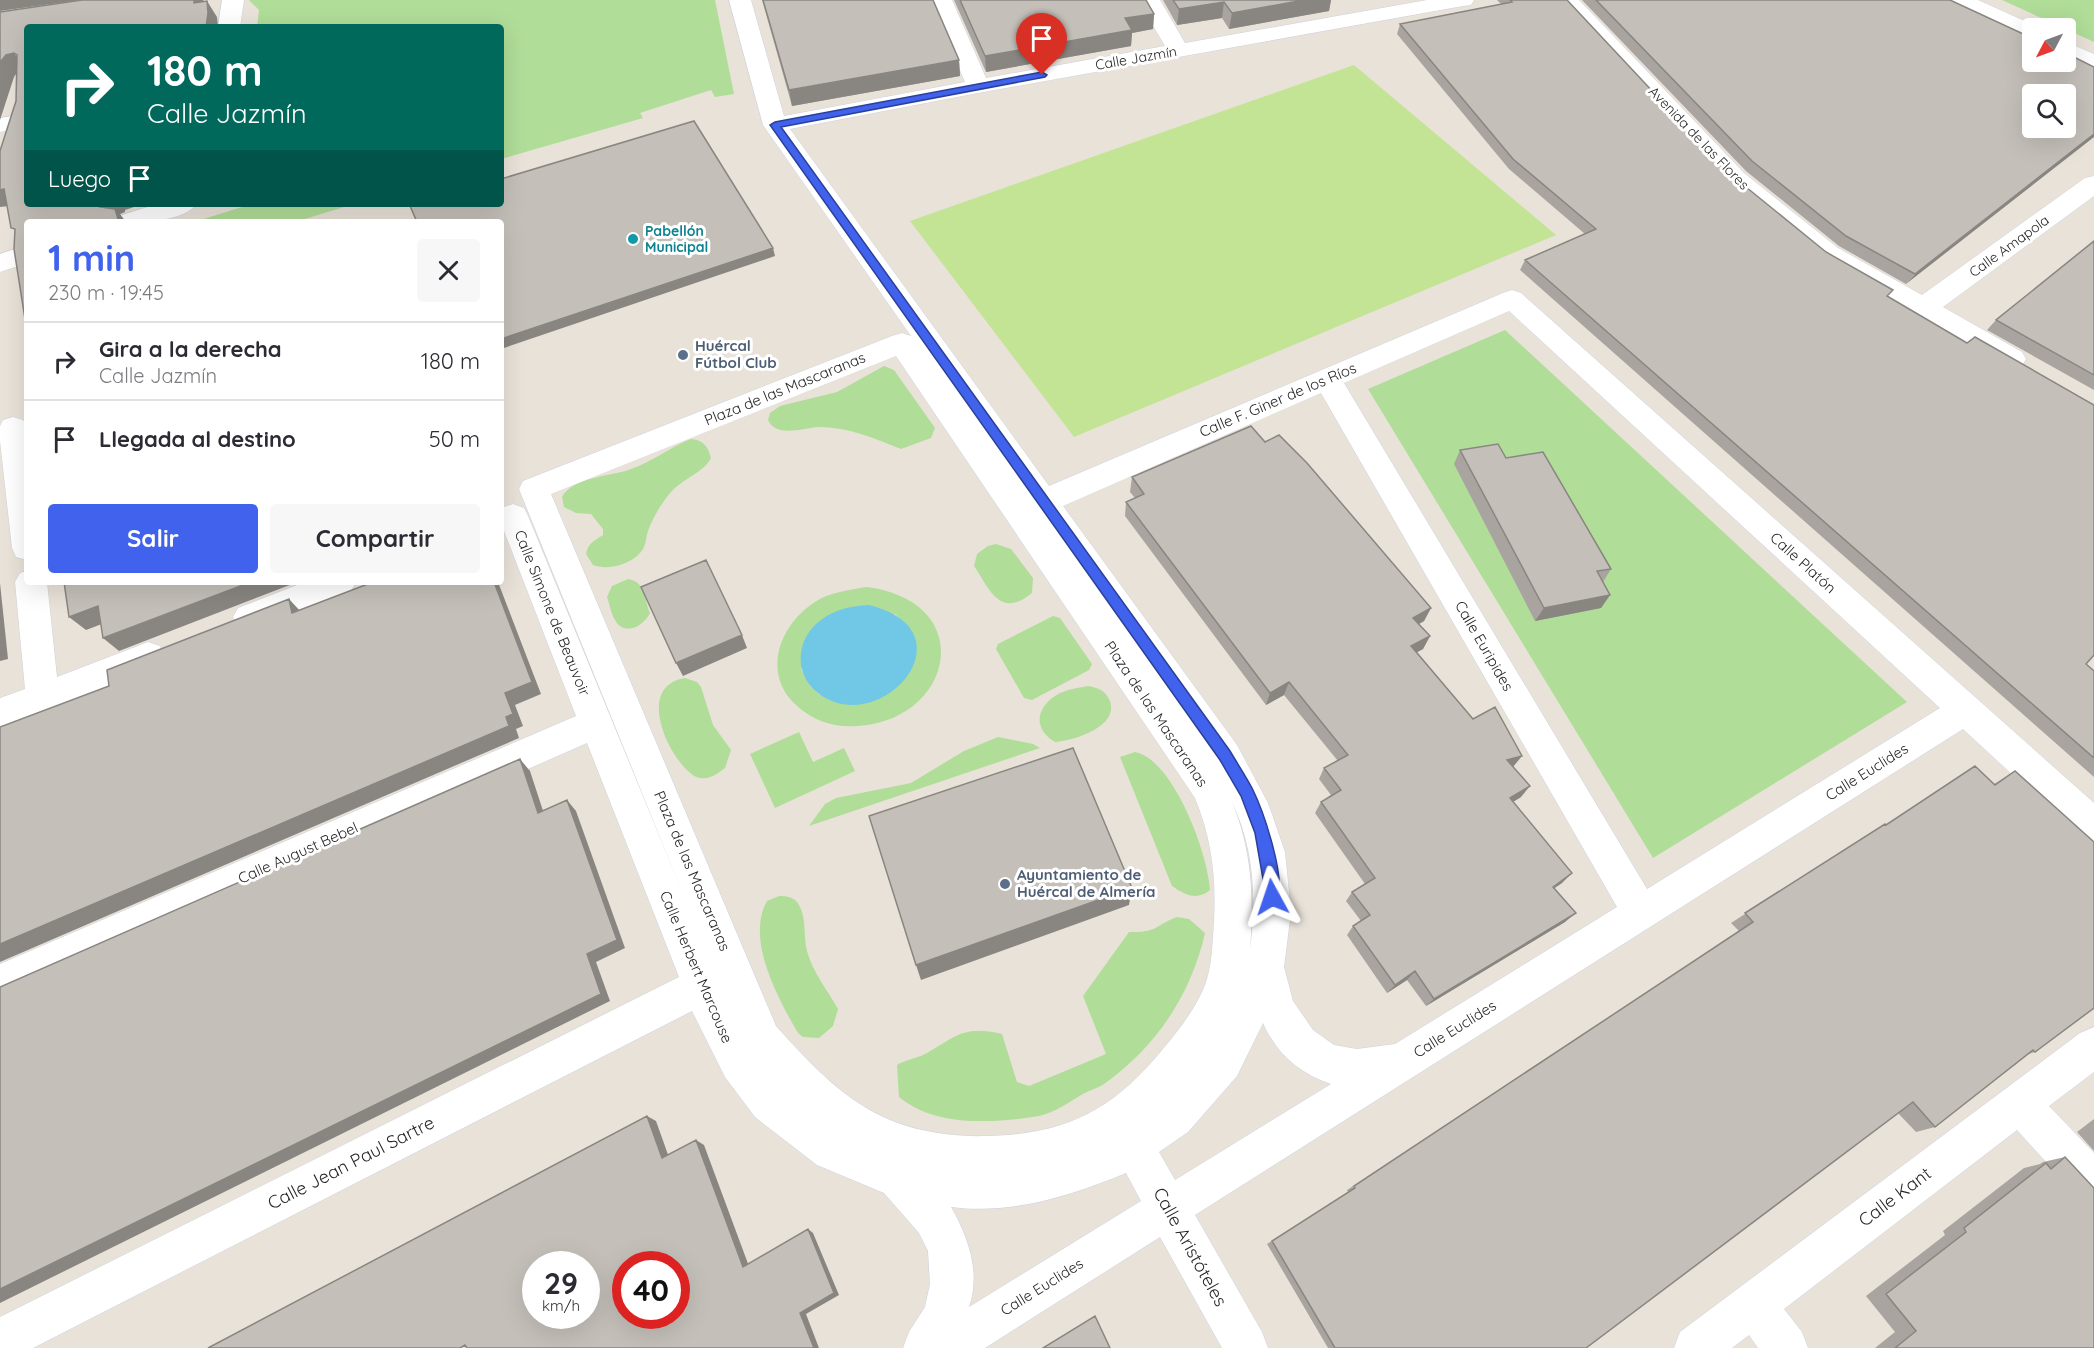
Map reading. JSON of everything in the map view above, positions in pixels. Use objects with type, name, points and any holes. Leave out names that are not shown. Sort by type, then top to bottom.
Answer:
[{"type":"street","points":[[229,24],[233,0]]},
{"type":"street","points":[[740,0],[775,125],[1225,756],[1247,793],[1263,833],[1271,877],[1273,916],[1266,969],[1278,1013],[1291,1035],[1309,1053],[1331,1065],[1357,1071],[1380,1067],[1414,1055]]},
{"type":"street","points":[[941,0],[978,86]]},
{"type":"street","points":[[1149,0],[1179,51]]},
{"type":"street","name":"Calle Jazmín","points":[[775,125],[1179,51],[1358,9],[1462,0]]},
{"type":"street","name":"Avenida de las Flores","points":[[1567,0],[1735,178],[1829,254],[2034,371]]},
{"type":"street","points":[[1961,0],[2022,28]]},
{"type":"street","points":[[2076,54],[2094,62]]},
{"type":"street","name":"Calle Amapola","points":[[1923,308],[2094,184]]},
{"type":"street","points":[[137,219],[175,207]]},
{"type":"street","points":[[0,263],[24,255]]},
{"type":"street","name":"Calle F. Giner de los Ríos","points":[[1044,501],[1512,299]]},
{"type":"street","name":"Calle Platón","points":[[1512,299],[2094,826]]},
{"type":"street","name":"Plaza de las Mascaranas","points":[[902,343],[1209,789],[1223,824],[1236,883],[1227,976],[1199,1034],[1176,1066],[1130,1112],[1095,1134],[1063,1149],[1012,1158],[956,1156],[915,1149],[882,1137],[847,1118],[810,1093],[762,1040],[534,489],[902,343]]},
{"type":"street","name":"Calle Euripides","points":[[1327,379],[1641,913]]},
{"type":"street","points":[[13,428],[24,522]]},
{"type":"street","name":"Calle Simone de Beauvoir","points":[[504,519],[513,516],[596,723]]},
{"type":"street","points":[[31,585],[42,697]]},
{"type":"street","points":[[219,629],[332,585]]},
{"type":"street","points":[[0,713],[174,646]]},
{"type":"street","name":"Calle Euclides","points":[[944,1348],[1965,710]]},
{"type":"street","name":"Calle Herbert Marcouse","points":[[596,723],[701,986],[737,1062],[768,1101],[806,1135],[850,1162],[900,1180],[953,1190],[1008,1189],[1061,1179],[1111,1159],[1156,1132],[1195,1098],[1228,1058],[1251,1014],[1266,969]]},
{"type":"street","name":"Calle August Bebel","points":[[0,983],[596,723]]},
{"type":"street","name":"Calle Jean Paul Sartre","points":[[0,1341],[701,986]]},
{"type":"street","name":"Calle Kant","points":[[1696,1348],[2094,1047]]},
{"type":"street","points":[[2019,1103],[2094,1183]]},
{"type":"street","name":"Calle Aristóteles","points":[[1133,1146],[1246,1348]]},
{"type":"street","points":[[900,1180],[933,1217],[947,1240],[953,1269],[950,1300],[940,1328],[925,1348]]},
{"type":"street","points":[[1753,1305],[1786,1348]]},
{"type":"green space","points":[[249,0],[715,0],[734,94],[715,97],[711,90],[640,113],[643,118],[504,158],[504,24],[257,24],[259,10]]},
{"type":"green space","points":[[2002,0],[2094,0],[2094,42],[2076,34],[2076,18],[2041,18]]},
{"type":"green space","points":[[1354,65],[1556,235],[1074,437],[910,221]]},
{"type":"green space","points":[[242,207],[344,207],[305,219],[204,219]]},
{"type":"green space","points":[[1505,330],[1907,702],[1653,858],[1368,389]]},
{"type":"green space","points":[[884,366],[894,370],[935,428],[931,438],[901,449],[851,431],[830,427],[783,430],[772,426],[768,420],[770,413],[780,406],[837,392]]},
{"type":"green space","points":[[691,439],[704,444],[711,458],[704,467],[672,491],[665,500],[650,526],[643,549],[634,559],[620,565],[599,567],[593,565],[586,554],[587,550],[603,535],[603,529],[591,514],[576,513],[564,507],[562,497],[575,485],[639,466]]},
{"type":"green space","points":[[996,544],[1011,549],[1033,578],[1032,593],[1021,600],[1012,603],[997,598],[974,566],[977,554],[988,546]]},
{"type":"green space","points":[[628,579],[641,587],[650,613],[639,625],[628,629],[623,628],[615,620],[607,597],[612,586]]},
{"type":"green space","points":[[867,587],[903,597],[926,614],[939,636],[940,660],[933,683],[916,704],[891,719],[858,726],[841,726],[824,722],[803,711],[785,692],[779,678],[777,664],[779,650],[792,623],[815,602],[833,594]],"holes":[[[895,614],[912,631],[820,695],[810,686],[801,669]]]},
{"type":"green space","points":[[1053,616],[1060,618],[1092,664],[1089,670],[1032,700],[1024,698],[996,649],[998,644]]},
{"type":"green space","points":[[685,678],[697,682],[701,687],[713,725],[731,750],[725,768],[707,778],[700,778],[690,773],[680,762],[670,747],[659,713],[660,697],[669,685]]},
{"type":"green space","points":[[1088,686],[1101,690],[1108,697],[1111,710],[1108,718],[1093,731],[1072,739],[1055,742],[1042,730],[1040,717],[1042,710],[1052,698],[1060,693]]},
{"type":"green space","points":[[799,732],[813,762],[844,748],[855,771],[775,808],[750,754]]},
{"type":"green space","points":[[998,737],[1033,744],[1040,748],[809,826],[825,804],[836,798],[911,783],[964,751]]},
{"type":"green space","points":[[1135,752],[1149,758],[1162,771],[1186,810],[1208,874],[1210,890],[1205,893],[1191,896],[1172,886],[1120,757]]},
{"type":"green space","points":[[779,896],[795,900],[799,905],[810,959],[838,1009],[833,1026],[819,1038],[803,1037],[798,1033],[767,969],[762,951],[761,917],[767,901]]},
{"type":"green space","points":[[1177,917],[1189,919],[1205,933],[1191,978],[1169,1018],[1155,1036],[1140,1054],[1104,1084],[1045,1114],[1005,1120],[950,1119],[918,1109],[899,1097],[897,1065],[923,1055],[952,1038],[968,1032],[988,1031],[1002,1034],[1017,1082],[1029,1086],[1106,1054],[1083,996],[1129,932],[1151,930]]},
{"type":"water","points":[[869,605],[900,618],[915,636],[916,657],[907,677],[890,693],[867,703],[843,704],[818,693],[810,685],[801,666],[802,646],[806,636],[826,616],[844,609]]},
{"type":"building","points":[[82,0],[194,0],[194,3],[207,1],[208,13],[206,24],[24,24],[24,207],[100,207],[115,209],[118,219],[24,219],[24,313],[14,249],[15,229],[11,228],[4,189],[0,190],[0,151],[16,101],[17,55],[14,53],[6,55],[0,65],[0,12]]},
{"type":"building","points":[[763,0],[933,0],[959,60],[789,90]]},
{"type":"building","points":[[960,0],[1146,0],[1154,14],[1125,18],[1132,30],[985,56]]},
{"type":"building","points":[[1173,0],[1304,0],[1232,13],[1224,2],[1179,9]]},
{"type":"building","points":[[1510,0],[1567,0],[1730,174],[1826,252],[1893,290],[1887,296],[1967,343],[1975,337],[2094,405],[2094,655],[2086,664],[2094,671],[2094,758],[1525,260],[1596,229],[1513,159],[1400,24],[1512,2]]},
{"type":"building","points":[[1596,0],[1950,0],[2022,33],[2022,72],[2076,72],[2076,58],[2094,67],[2094,134],[1915,274],[1846,236],[1752,161]]},
{"type":"building","name":"Pabellón Municipal","points":[[694,121],[773,248],[504,338],[504,219],[416,219],[410,207],[504,207],[504,178]]},
{"type":"building","points":[[2094,241],[2094,375],[1996,320]]},
{"type":"building","points":[[1251,426],[1265,442],[1279,435],[1307,463],[1431,608],[1413,618],[1430,636],[1411,646],[1473,719],[1495,707],[1522,756],[1507,760],[1530,786],[1510,798],[1572,873],[1553,887],[1576,913],[1434,999],[1415,971],[1395,985],[1353,926],[1370,915],[1352,892],[1375,878],[1321,802],[1341,790],[1324,768],[1348,755],[1289,682],[1270,693],[1126,502],[1144,494],[1132,477]]},
{"type":"building","points":[[1498,444],[1506,458],[1543,452],[1611,569],[1597,571],[1610,595],[1544,608],[1460,450]]},
{"type":"building","points":[[706,560],[742,635],[676,663],[641,587]]},
{"type":"building","points":[[64,585],[243,585],[103,638],[98,606],[69,617]]},
{"type":"building","points":[[365,585],[495,585],[532,682],[505,693],[513,714],[506,717],[509,726],[0,944],[0,727],[109,686],[107,670],[289,599],[292,613]]},
{"type":"building","name":"Ayuntamiento de Huércal de Almería","points":[[1073,748],[1132,888],[916,965],[869,816]]},
{"type":"building","points":[[520,759],[538,813],[567,800],[617,940],[587,954],[601,994],[0,1289],[0,987]]},
{"type":"building","points":[[1975,766],[1995,785],[2015,771],[2094,842],[2094,1008],[2035,1052],[2033,1050],[1935,1127],[1913,1102],[1586,1348],[1335,1348],[1272,1241],[1753,922],[1745,913]]},
{"type":"building","points":[[647,1116],[662,1158],[696,1140],[743,1267],[808,1229],[834,1293],[800,1313],[814,1348],[467,1348],[465,1345],[460,1348],[208,1348]]},
{"type":"building","points":[[2065,1157],[2094,1188],[2094,1348],[1895,1348],[1916,1331],[1886,1294],[1966,1232],[1964,1228],[2046,1163],[2051,1169]]},
{"type":"building","points":[[1095,1316],[1110,1348],[1043,1348]]},
{"type":"place","name":"Pabellón Municipal","points":[[633,239]]},
{"type":"place","name":"Huércal Fútbol Club","points":[[683,355]]},
{"type":"place","name":"Ayuntamiento de Huércal de Almería","points":[[1005,884]]},
{"type":"route","points":[[1042,75],[775,125],[1225,756],[1247,793],[1263,833],[1272,897]]}]
